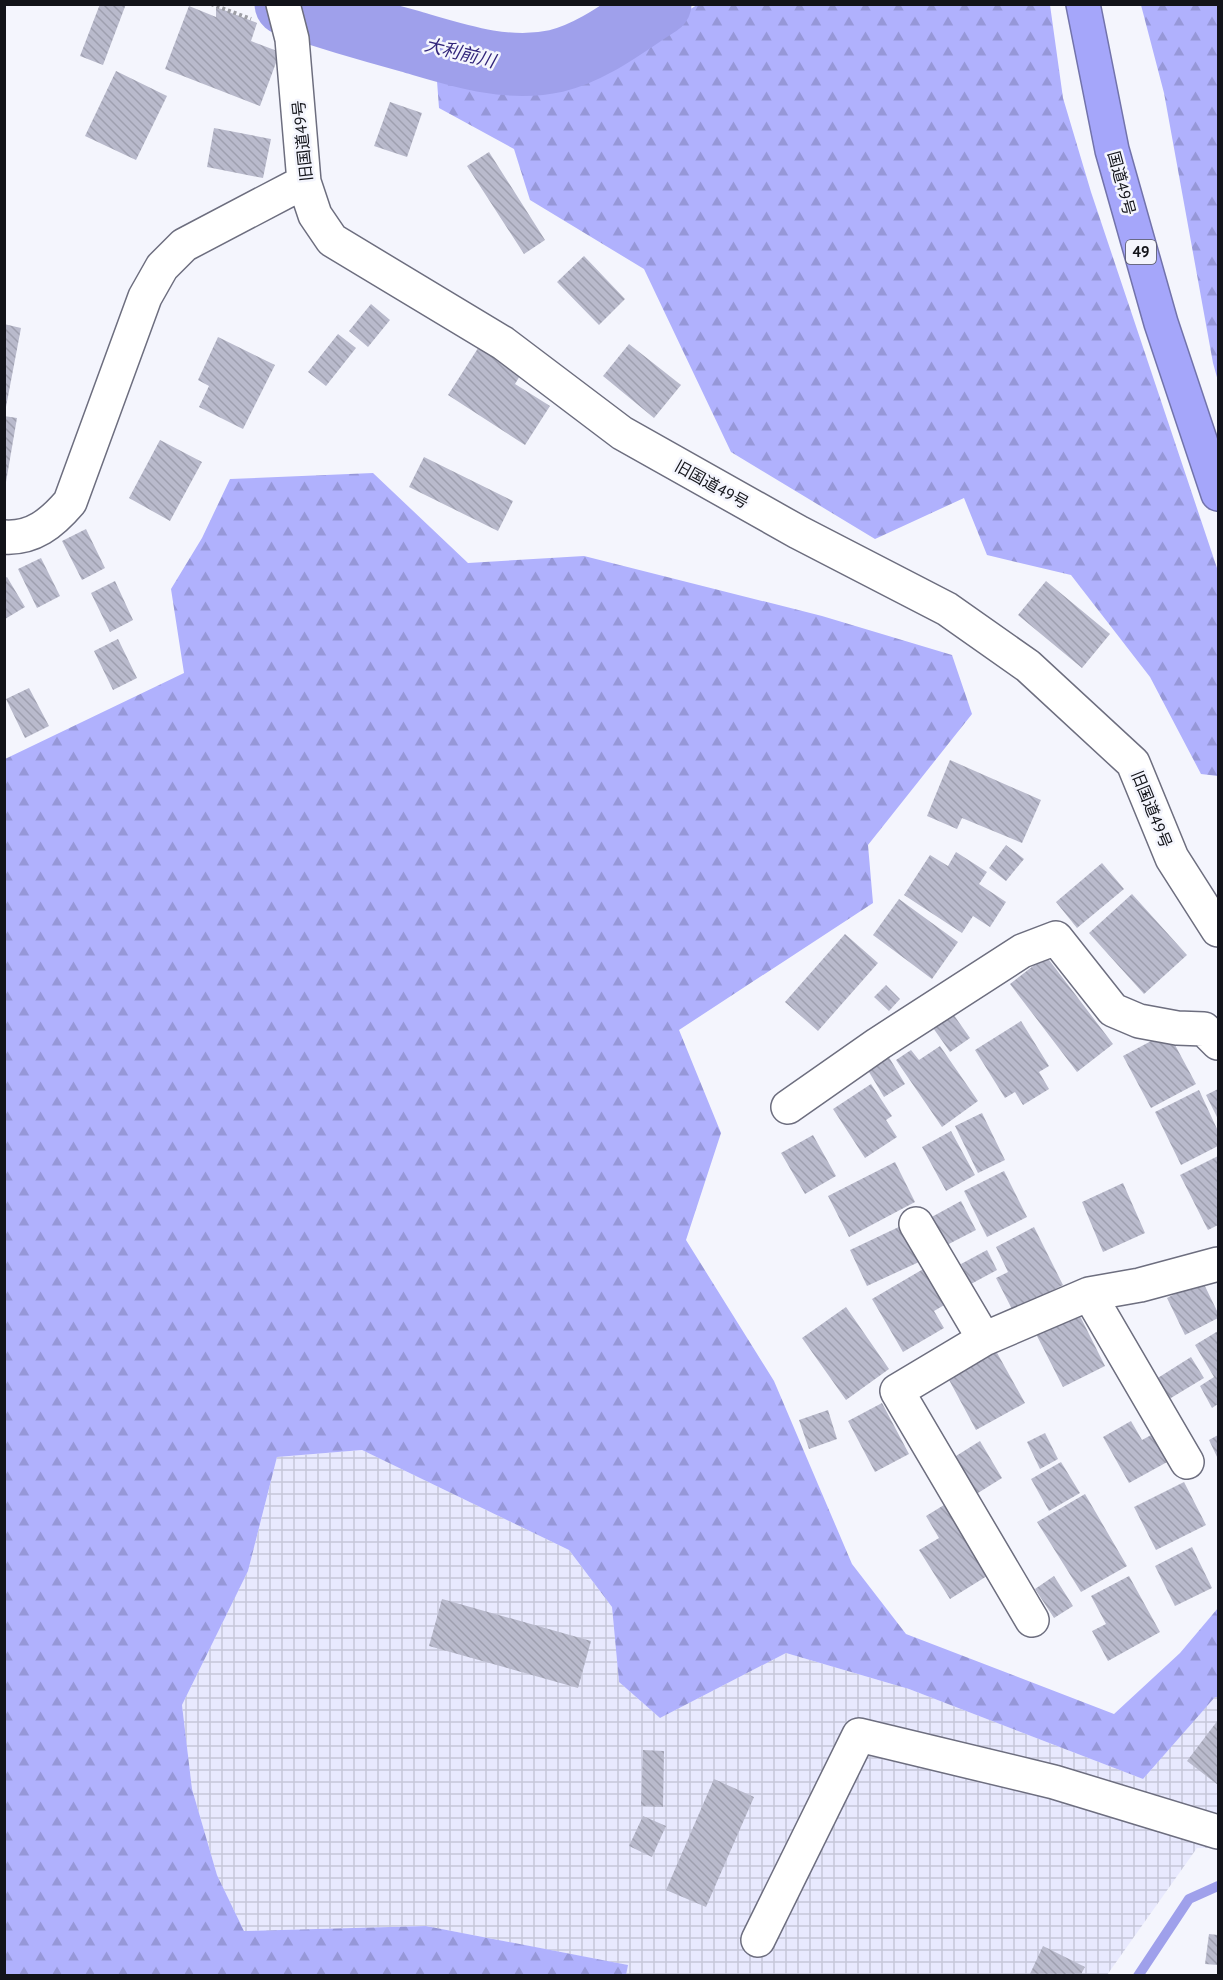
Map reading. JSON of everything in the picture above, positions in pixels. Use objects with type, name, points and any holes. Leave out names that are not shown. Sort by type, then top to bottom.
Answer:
[{"type":"highway","name":"国道49号","points":[[1083,4],[1112,150],[1161,323],[1218,494]]},
{"type":"street","name":"旧国道49号","points":[[285,14],[292,39],[304,182],[315,215],[332,240],[503,343],[622,433],[798,532],[947,609],[1028,666],[1133,763],[1173,858],[1218,930]]},
{"type":"street","points":[[4,537],[15,538],[39,531],[57,518],[70,502],[145,297],[162,267],[184,245],[304,182]]},
{"type":"street","points":[[788,1107],[878,1044],[1022,951],[1056,938],[1113,1010],[1139,1021],[1177,1028],[1204,1029],[1218,1043]]},
{"type":"street","points":[[916,1224],[984,1338]]},
{"type":"street","points":[[1032,1620],[897,1391],[984,1338],[1089,1294],[1140,1285],[1218,1264]]},
{"type":"street","points":[[1089,1294],[1187,1462]]},
{"type":"street","points":[[758,1940],[859,1736],[1054,1782],[1218,1832]]},
{"type":"shaded area","points":[[362,1450],[569,1550],[612,1607],[619,1682],[660,1718],[786,1653],[909,1689],[1143,1779],[1215,1696],[1218,1697],[1218,1848],[1197,1848],[1107,1975],[626,1975],[627,1965],[426,1926],[244,1931],[217,1875],[192,1789],[182,1705],[248,1571],[277,1457]]},
{"type":"green space","points":[[697,5],[1050,5],[1063,98],[1091,192],[1218,571],[1218,776],[1201,774],[1150,677],[1071,575],[987,555],[964,498],[875,539],[731,452],[644,269],[530,200],[514,149],[439,108],[437,81],[518,77],[648,35]]},
{"type":"green space","points":[[1141,5],[1218,5],[1218,381],[1164,93]]},
{"type":"green space","points":[[373,473],[468,563],[584,556],[822,616],[952,655],[972,714],[868,845],[873,903],[679,1030],[721,1133],[686,1240],[774,1381],[852,1564],[906,1634],[1114,1714],[1180,1653],[1218,1608],[1218,1697],[1215,1697],[1143,1779],[909,1689],[786,1653],[660,1718],[619,1682],[612,1607],[569,1550],[362,1450],[277,1457],[248,1571],[182,1705],[192,1789],[217,1875],[244,1931],[426,1926],[628,1965],[626,1975],[5,1975],[5,759],[184,673],[171,589],[202,538],[230,479]]},
{"type":"building","points":[[100,4],[126,4],[103,65],[80,56]]},
{"type":"building","points":[[189,6],[216,17],[216,7],[257,23],[251,41],[280,52],[260,106],[165,69]]},
{"type":"building","points":[[116,71],[167,96],[136,160],[85,136]]},
{"type":"building","points":[[390,102],[422,113],[407,157],[374,146]]},
{"type":"building","points":[[214,128],[271,139],[263,178],[207,167]]},
{"type":"building","points":[[489,152],[545,240],[524,254],[467,166]]},
{"type":"building","points":[[584,256],[625,299],[599,325],[557,282]]},
{"type":"building","points":[[371,304],[390,320],[368,347],[349,331]]},
{"type":"building","points":[[4,324],[21,328],[6,407],[4,407]]},
{"type":"building","points":[[338,334],[356,348],[326,386],[308,372]]},
{"type":"building","points":[[218,337],[275,365],[243,429],[199,407],[209,386],[198,380]]},
{"type":"building","points":[[482,342],[524,369],[515,384],[550,406],[525,445],[448,395]]},
{"type":"building","points":[[629,344],[681,385],[654,418],[603,376]]},
{"type":"building","points":[[4,416],[17,418],[6,482],[4,482]]},
{"type":"building","points":[[160,440],[202,462],[170,521],[129,498]]},
{"type":"building","points":[[424,457],[513,501],[498,531],[409,487]]},
{"type":"building","points":[[86,529],[105,568],[82,580],[62,541]]},
{"type":"building","points":[[41,558],[60,596],[37,608],[18,569]]},
{"type":"building","points":[[7,577],[25,607],[5,619],[5,578]]},
{"type":"building","points":[[115,581],[133,620],[110,632],[91,593]]},
{"type":"building","points":[[1046,581],[1110,634],[1082,668],[1018,615]]},
{"type":"building","points":[[118,639],[137,678],[113,690],[94,651]]},
{"type":"building","points":[[29,688],[49,726],[25,738],[6,699]]},
{"type":"building","points":[[950,760],[1041,800],[1022,843],[962,818],[957,829],[927,816]]},
{"type":"building","points":[[1006,845],[1024,859],[1006,881],[989,868]]},
{"type":"building","points":[[956,852],[987,872],[979,884],[1006,902],[990,927],[973,916],[962,933],[904,895],[930,855],[948,866]]},
{"type":"building","points":[[1102,863],[1124,889],[1077,928],[1056,902]]},
{"type":"building","points":[[1132,894],[1187,955],[1144,994],[1089,933]]},
{"type":"building","points":[[899,899],[958,942],[932,979],[873,935]]},
{"type":"building","points":[[845,934],[878,963],[818,1031],[785,1002]]},
{"type":"building","points":[[1046,956],[1113,1044],[1077,1072],[1010,984]]},
{"type":"building","points":[[886,985],[900,999],[889,1011],[874,997]]},
{"type":"building","points":[[951,1011],[970,1038],[950,1052],[931,1025]]},
{"type":"building","points":[[1021,1021],[1049,1066],[1039,1072],[1049,1089],[1023,1105],[1015,1092],[1005,1098],[975,1050]]},
{"type":"building","points":[[1168,1032],[1196,1084],[1151,1108],[1123,1056]]},
{"type":"building","points":[[940,1046],[978,1101],[942,1127],[896,1060],[911,1050],[919,1060]]},
{"type":"building","points":[[887,1054],[905,1084],[884,1097],[866,1067]]},
{"type":"building","points":[[871,1084],[892,1116],[886,1120],[897,1137],[865,1158],[833,1109]]},
{"type":"building","points":[[1218,1089],[1218,1119],[1206,1095]]},
{"type":"building","points":[[1199,1090],[1218,1131],[1218,1146],[1181,1165],[1155,1112]]},
{"type":"building","points":[[982,1113],[1005,1160],[978,1173],[955,1126]]},
{"type":"building","points":[[951,1131],[975,1175],[946,1191],[922,1147]]},
{"type":"building","points":[[813,1135],[836,1176],[805,1194],[781,1153]]},
{"type":"building","points":[[1218,1156],[1218,1225],[1208,1230],[1180,1175]]},
{"type":"building","points":[[895,1162],[915,1202],[849,1237],[828,1196]]},
{"type":"building","points":[[1004,1171],[1027,1217],[987,1237],[964,1191]]},
{"type":"building","points":[[1123,1183],[1145,1233],[1103,1252],[1082,1202]]},
{"type":"building","points":[[961,1201],[976,1230],[943,1247],[928,1219]]},
{"type":"building","points":[[903,1225],[919,1262],[867,1286],[850,1250]]},
{"type":"building","points":[[1034,1227],[1063,1285],[1013,1311],[996,1278],[1008,1272],[996,1247]]},
{"type":"building","points":[[987,1250],[997,1270],[971,1284],[961,1264]]},
{"type":"building","points":[[925,1268],[946,1304],[934,1311],[944,1328],[903,1352],[872,1299]]},
{"type":"building","points":[[1202,1280],[1218,1313],[1218,1318],[1185,1335],[1167,1298]]},
{"type":"building","points":[[846,1307],[889,1369],[846,1400],[802,1338]]},
{"type":"building","points":[[1077,1310],[1105,1366],[1063,1387],[1035,1332]]},
{"type":"building","points":[[1218,1331],[1218,1404],[1212,1408],[1200,1386],[1214,1377],[1195,1345]]},
{"type":"building","points":[[996,1351],[1025,1403],[976,1430],[948,1378]]},
{"type":"building","points":[[1191,1357],[1204,1378],[1166,1401],[1153,1381]]},
{"type":"building","points":[[882,1403],[909,1454],[875,1472],[848,1421]]},
{"type":"building","points":[[828,1410],[837,1439],[809,1449],[799,1420]]},
{"type":"building","points":[[1131,1421],[1142,1440],[1153,1434],[1169,1461],[1129,1483],[1103,1437]]},
{"type":"building","points":[[1045,1433],[1058,1459],[1040,1469],[1027,1442]]},
{"type":"building","points":[[1218,1435],[1218,1459],[1209,1440]]},
{"type":"building","points":[[980,1441],[1002,1478],[970,1498],[948,1461]]},
{"type":"building","points":[[1061,1462],[1080,1493],[1049,1511],[1031,1479]]},
{"type":"building","points":[[1184,1482],[1206,1525],[1156,1550],[1134,1507]]},
{"type":"building","points":[[1085,1494],[1127,1566],[1081,1592],[1037,1522]]},
{"type":"building","points":[[944,1505],[987,1576],[950,1599],[919,1550],[939,1538],[926,1516]]},
{"type":"building","points":[[1192,1547],[1212,1588],[1175,1606],[1155,1566]]},
{"type":"building","points":[[1054,1576],[1073,1606],[1054,1618],[1035,1589]]},
{"type":"building","points":[[1129,1576],[1160,1632],[1108,1661],[1092,1631],[1106,1624],[1091,1596]]},
{"type":"building","points":[[442,1599],[591,1641],[578,1688],[429,1646]]},
{"type":"building","points":[[1218,1720],[1218,1785],[1187,1761]]},
{"type":"building","points":[[643,1750],[664,1751],[663,1807],[641,1806]]},
{"type":"building","points":[[714,1779],[754,1797],[706,1907],[666,1890]]},
{"type":"building","points":[[643,1816],[666,1826],[652,1857],[629,1846]]},
{"type":"building","points":[[1209,1934],[1218,1935],[1218,1965],[1205,1964]]},
{"type":"building","points":[[1043,1946],[1085,1967],[1080,1976],[1029,1976]]},
{"type":"waterway","name":"大利前川","points":[[286,4],[463,56],[519,64],[537,64],[570,57],[610,37],[660,4]]},
{"type":"waterway","points":[[1138,1976],[1189,1899],[1218,1886]]}]
